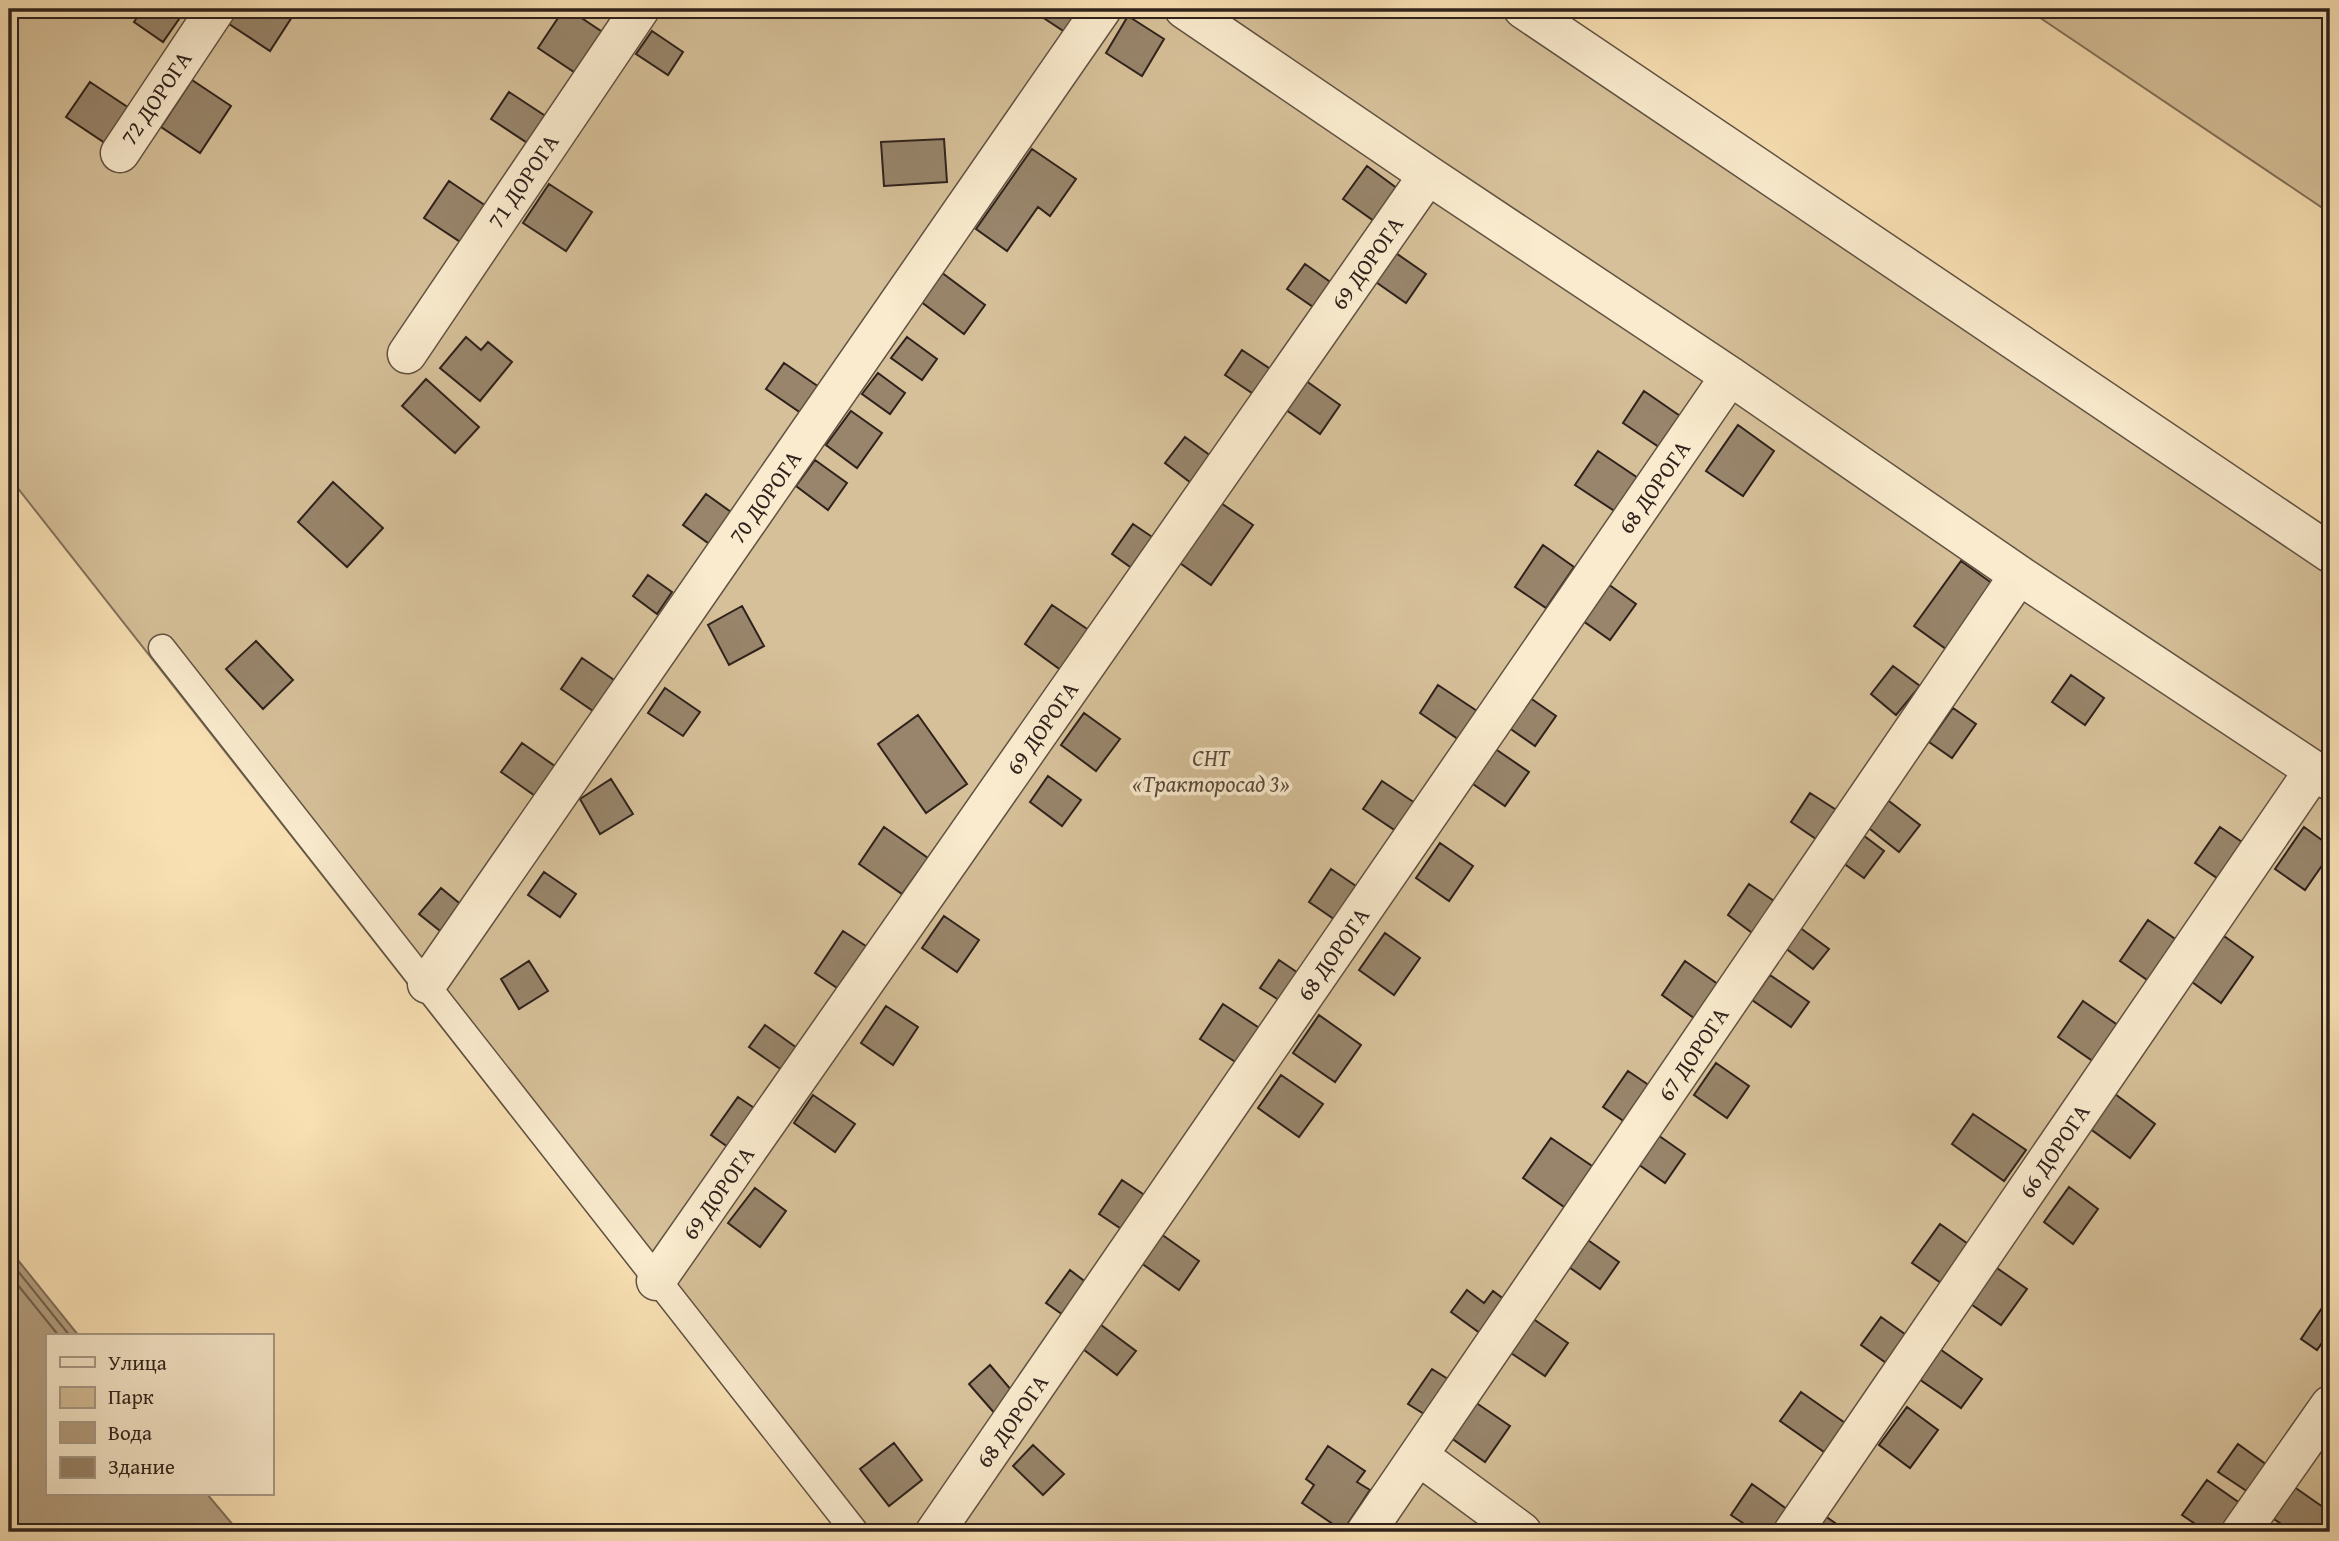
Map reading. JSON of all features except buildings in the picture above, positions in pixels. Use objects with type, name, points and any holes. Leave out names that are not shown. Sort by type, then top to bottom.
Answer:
[{"type":"street","name":"72 ДОРОГА","points":[[120,153],[216,9]]},
{"type":"street","name":"71 ДОРОГА","points":[[407,354],[640,9]]},
{"type":"street","name":"70 ДОРОГА","points":[[428,984],[1102,9]]},
{"type":"street","points":[[1184,9],[1730,376],[2019,575],[2322,776]]},
{"type":"street","points":[[1523,9],[2330,553]]},
{"type":"street","name":"69 ДОРОГА","points":[[656,1281],[1428,175]]},
{"type":"street","name":"68 ДОРОГА","points":[[935,1532],[1730,376]]},
{"type":"street","name":"67 ДОРОГА","points":[[1366,1532],[2019,575]]},
{"type":"street","name":"66 ДОРОГА","points":[[1793,1532],[2322,776]]},
{"type":"street","points":[[2241,1532],[2330,1405]]},
{"type":"street","points":[[1419,1455],[1522,1532]]},
{"type":"lane","points":[[162,648],[855,1532]]},
{"type":"green space","name":"СНТ «Тракторосад 3»","points":[[9,9],[1500,9],[2330,571],[2330,1532],[839,1532],[9,477]]},
{"type":"green space","points":[[2027,9],[2330,9],[2330,213]]},
{"type":"water","points":[[9,1249],[77,1334],[46,1334],[46,1496],[209,1496],[239,1532],[9,1532]]}]
